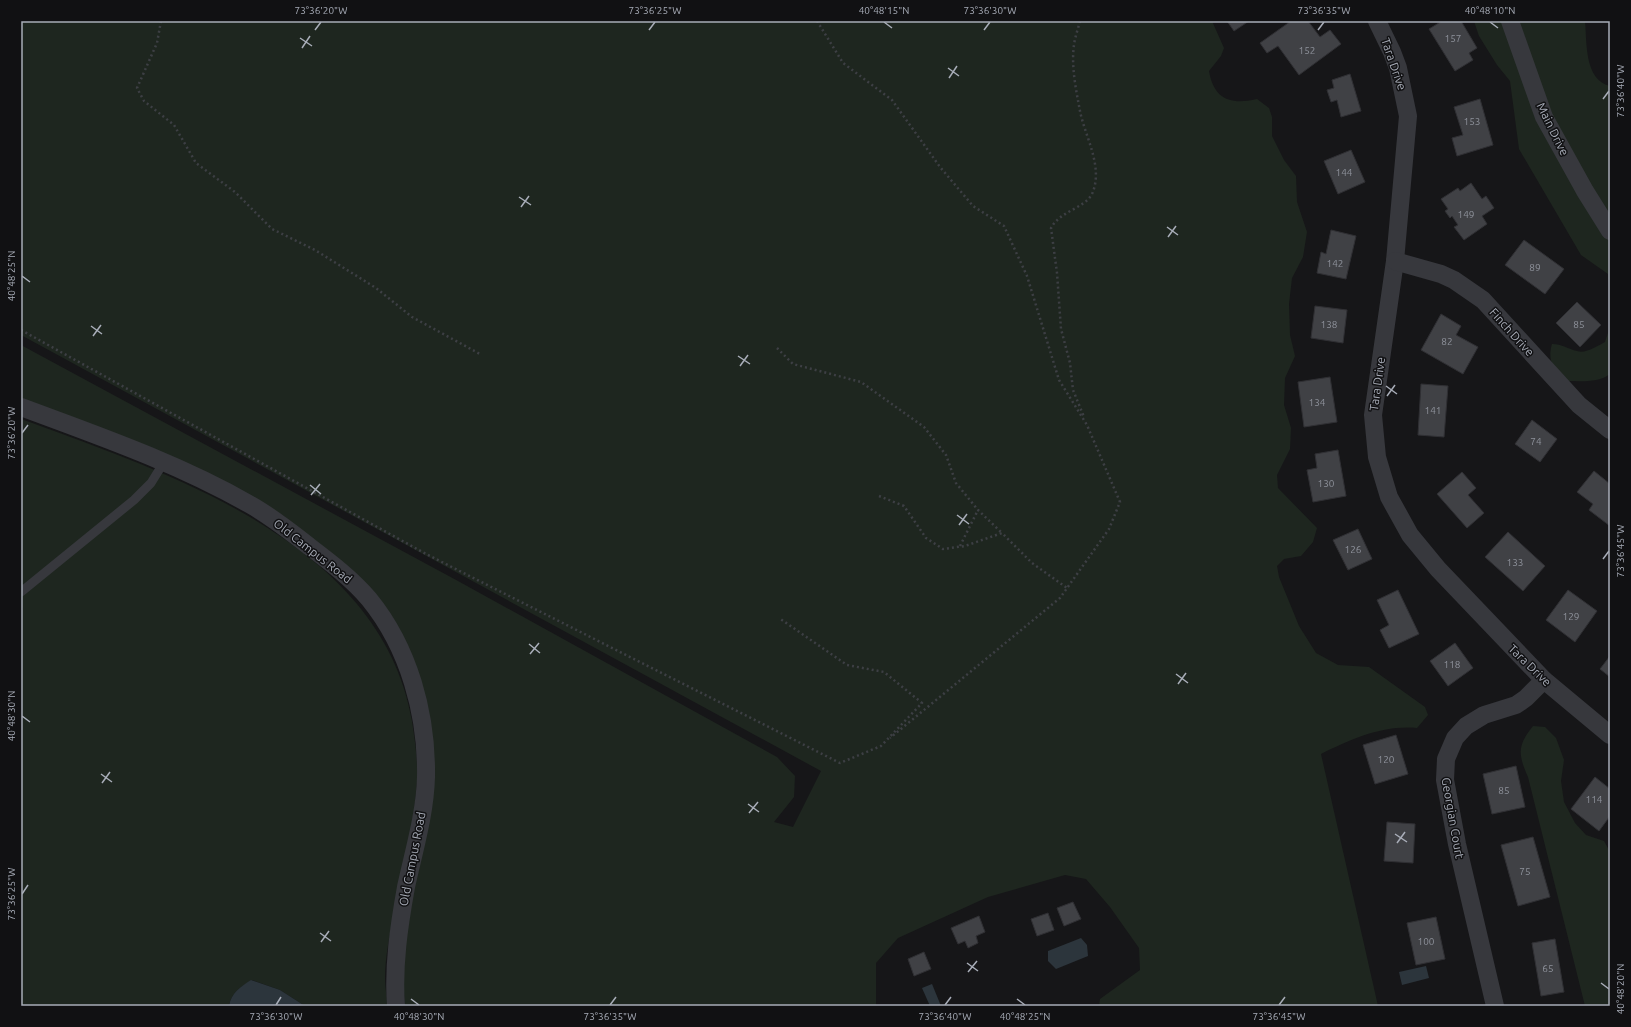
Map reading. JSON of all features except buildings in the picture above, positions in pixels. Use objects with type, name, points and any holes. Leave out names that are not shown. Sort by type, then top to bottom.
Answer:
[{"type":"street","name":"Tara Drive","points":[[1376,21],[1388,42],[1398,68],[1408,116],[1395,261],[1373,415],[1377,457],[1389,497],[1410,535],[1438,569],[1544,680],[1610,735]]},
{"type":"street","name":"Main Drive","points":[[1510,21],[1544,117],[1585,191],[1610,231]]},
{"type":"street","name":"Finch Drive","points":[[1395,261],[1441,274],[1454,280],[1483,300],[1579,405],[1610,430]]},
{"type":"street","name":"Old Campus Road","points":[[21,407],[195,475],[251,505],[279,523],[342,571],[370,600],[396,641],[411,674],[420,708],[425,743],[426,778],[419,832],[406,886],[398,934],[394,978],[396,1006]]},
{"type":"street","name":"Georgian Court","points":[[1495,1006],[1456,844],[1445,780],[1446,759],[1455,738],[1466,726],[1484,715],[1516,705],[1531,694],[1544,680]]},
{"type":"lane","points":[[21,592],[25,585],[134,500],[151,483],[164,462]]},
{"type":"path","points":[[161,21],[157,43],[137,88],[144,101],[174,125],[196,163],[235,192],[272,229],[315,250],[376,288],[412,317],[480,354]]},
{"type":"path","points":[[817,21],[844,63],[892,100],[940,167],[973,206],[1004,226],[1027,276],[1059,380],[1087,423]]},
{"type":"path","points":[[21,330],[426,554],[840,763],[881,746],[1060,598],[1109,529],[1120,502],[1073,390],[1070,363],[1061,329],[1057,273],[1051,228],[1054,223],[1068,211],[1081,205],[1091,196],[1095,185],[1096,170],[1080,113],[1074,78],[1074,44],[1080,21]]},
{"type":"path","points":[[777,348],[793,364],[861,382],[924,427],[946,455],[956,482],[978,510],[1032,563],[1067,588]]},
{"type":"path","points":[[879,496],[904,506],[926,538],[943,549],[960,547],[1002,533]]},
{"type":"path","points":[[960,547],[978,510]]},
{"type":"path","points":[[779,618],[847,665],[884,672],[922,703],[881,746]]},
{"type":"shaded area","points":[[21,21],[1212,21],[1224,48],[1221,56],[1209,71],[1211,81],[1215,88],[1225,98],[1239,101],[1257,99],[1269,108],[1272,117],[1272,136],[1284,160],[1296,176],[1297,202],[1307,232],[1303,257],[1292,278],[1289,304],[1290,335],[1295,356],[1285,378],[1284,405],[1291,428],[1290,449],[1277,475],[1278,488],[1317,528],[1313,542],[1301,556],[1284,559],[1277,566],[1279,577],[1299,626],[1316,653],[1338,665],[1369,667],[1425,707],[1428,715],[1417,728],[1379,731],[1356,738],[1321,754],[1378,1006],[1099,1006],[1100,999],[1140,970],[1139,948],[1110,907],[1086,879],[1065,875],[988,897],[898,938],[876,963],[876,1006],[405,1006],[403,979],[406,936],[433,779],[401,636],[284,516],[21,399],[21,345],[458,581],[777,757],[795,776],[794,797],[774,822],[793,827],[821,771],[21,335]]},
{"type":"shaded area","points":[[1474,21],[1585,21],[1588,59],[1591,68],[1595,76],[1610,86],[1610,302],[1608,274],[1581,255],[1519,149],[1510,81],[1497,65],[1479,36]]},
{"type":"shaded area","points":[[1610,327],[1610,374],[1606,377],[1595,380],[1566,381],[1555,369],[1551,360],[1550,355],[1552,344],[1580,352],[1588,351],[1605,342]]},
{"type":"shaded area","points":[[21,419],[140,464],[202,491],[261,524],[314,561],[359,606],[393,659],[412,721],[416,751],[417,781],[411,831],[389,937],[385,970],[387,1006],[305,1006],[280,990],[252,980],[234,994],[229,1006],[21,1006],[21,611],[23,609],[21,605]]},
{"type":"shaded area","points":[[1533,726],[1545,727],[1556,738],[1564,760],[1561,781],[1564,802],[1575,823],[1586,835],[1604,841],[1610,852],[1610,1006],[1585,1006],[1528,777],[1522,762],[1522,745],[1524,739]]},
{"type":"shaded area","points":[[1081,938],[1087,945],[1088,956],[1056,969],[1048,961],[1048,951]]},
{"type":"shaded area","points":[[1426,966],[1429,978],[1402,985],[1399,972]]},
{"type":"shaded area","points":[[251,980],[280,990],[305,1006],[229,1006],[234,994]]},
{"type":"shaded area","points":[[932,984],[941,1006],[930,1006],[922,988]]}]
